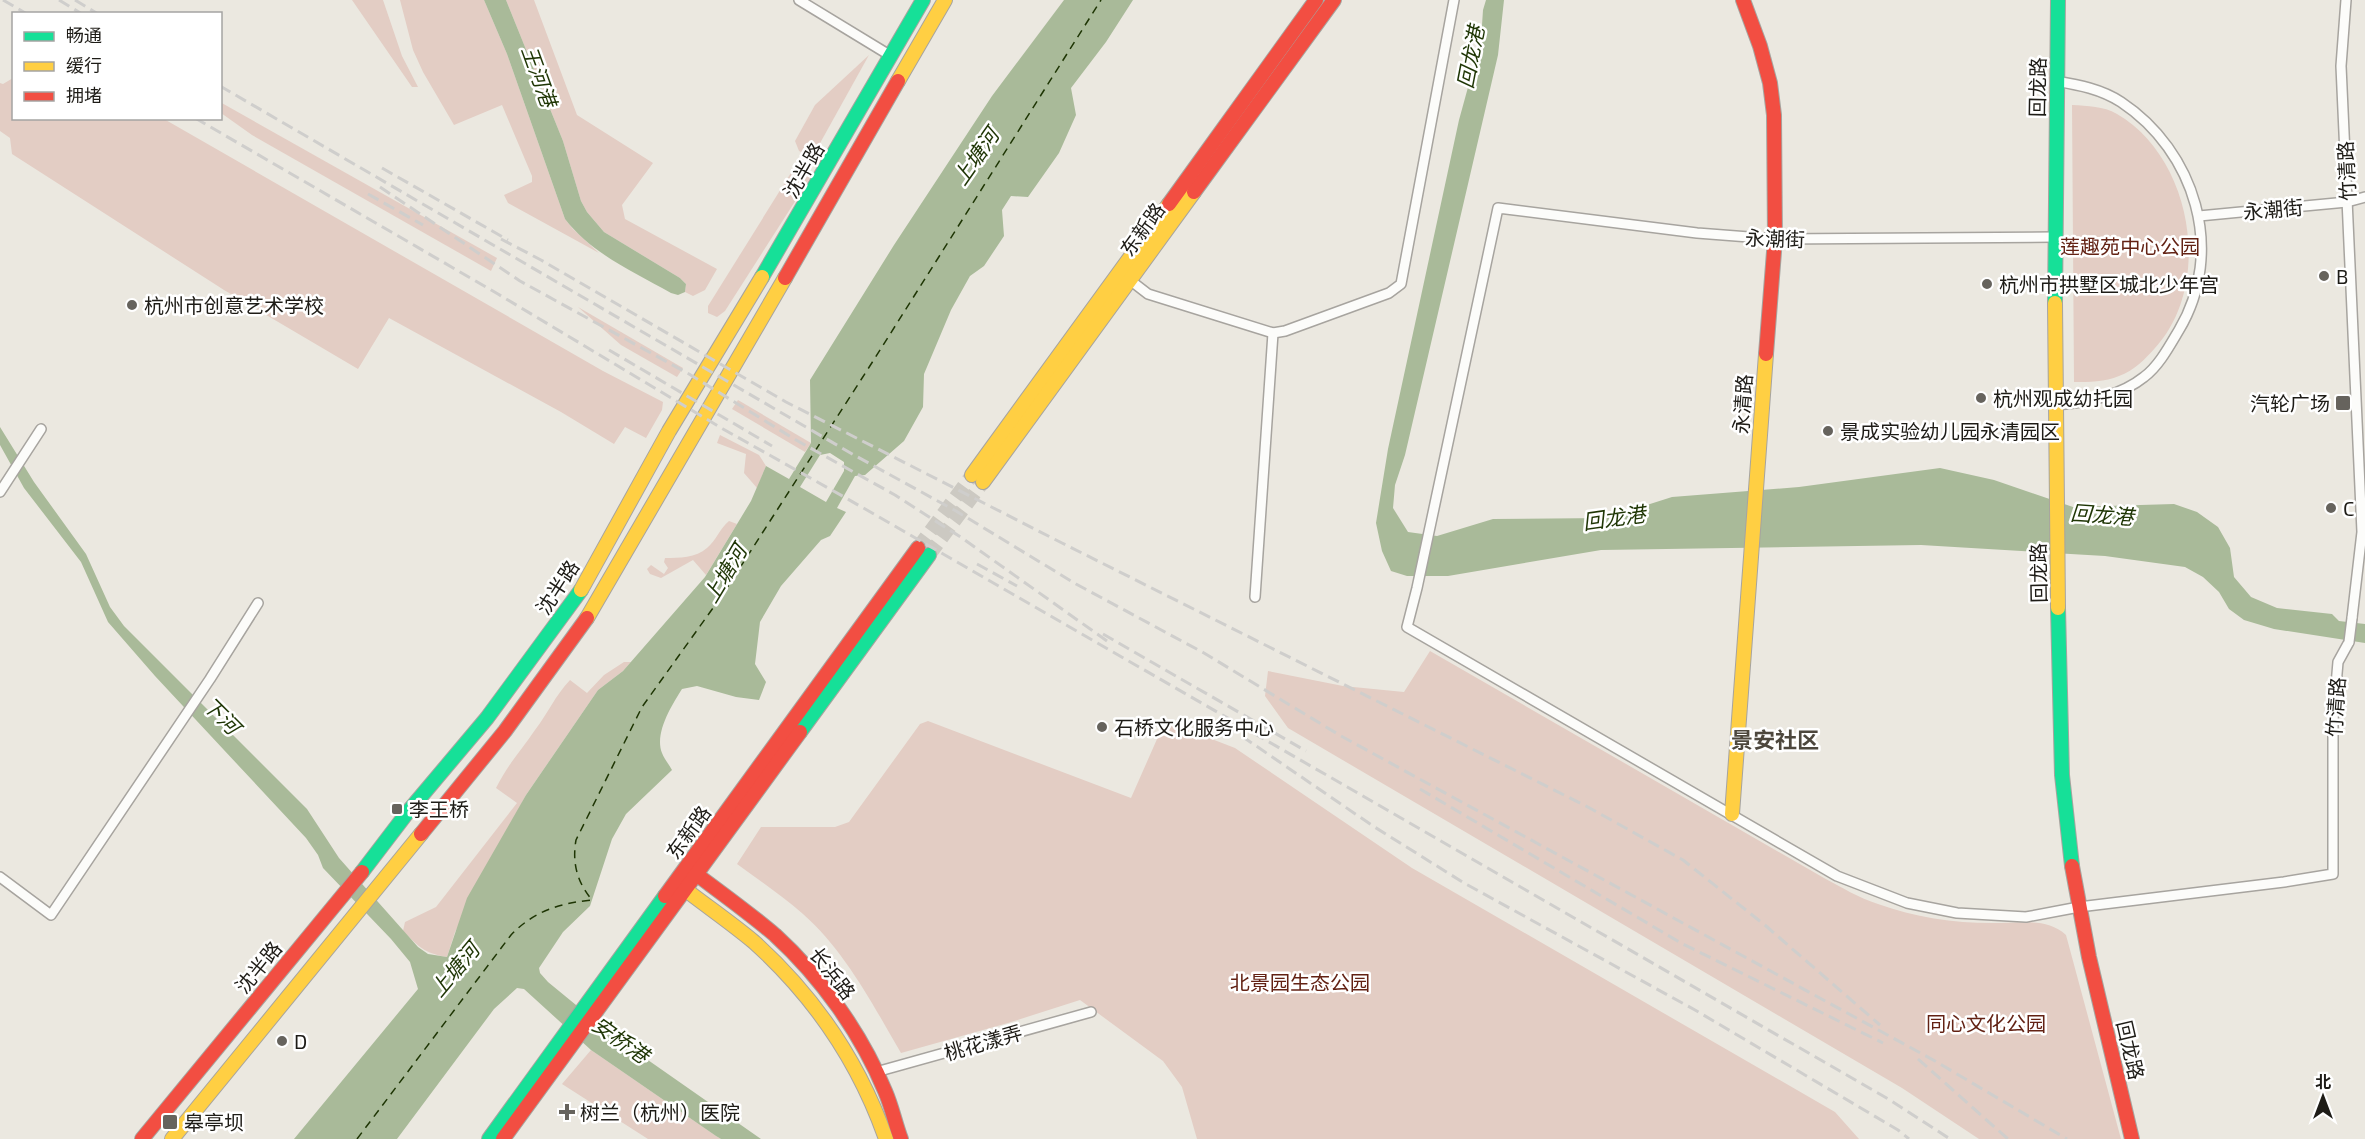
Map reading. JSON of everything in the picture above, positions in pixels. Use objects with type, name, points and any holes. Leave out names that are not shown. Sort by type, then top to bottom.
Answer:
[{"type":"main road","name":"沈半路","points":[[142,1139],[366,867],[407,813],[488,718],[577,597],[669,431],[805,206],[923,0]]},
{"type":"main road","name":"沈半路","points":[[172,1139],[506,730],[584,623],[945,0]]},
{"type":"main road","name":"东新路","points":[[978,479],[1125,275],[1316,0]]},
{"type":"main road","name":"东新路","points":[[1125,275],[1334,0]]},
{"type":"main road","name":"永清路","points":[[1732,814],[1775,239],[1774,116],[1770,83],[1760,46],[1743,0]]},
{"type":"main road","name":"回龙路","points":[[2058,0],[2054,405],[2062,793],[2079,907],[2132,1139]]},
{"type":"main road","name":"东新路","points":[[489,1139],[591,1009],[923,552]]},
{"type":"main road","name":"长浜路","points":[[691,870],[773,934],[805,966],[853,1030],[886,1094],[901,1139]]},
{"type":"main road","name":"长浜路","points":[[680,885],[763,950],[816,1005],[853,1060],[874,1103],[885,1139]]},
{"type":"main road","name":"东新路","points":[[503,1139],[571,1035]]},
{"type":"street","points":[[799,0],[891,56]]},
{"type":"street","points":[[1125,275],[1148,294],[1273,333],[1285,331],[1389,293],[1401,284],[1454,0]]},
{"type":"street","name":"竹清路","points":[[2079,907],[2333,874],[2333,720],[2338,662],[2349,642],[2362,532],[2341,66],[2346,0]]},
{"type":"street","points":[[2054,405],[2078,403],[2112,394],[2145,377],[2167,350],[2185,320],[2195,296],[2200,268],[2199,216],[2182,169],[2165,142],[2142,119],[2120,102],[2091,88],[2056,81]]},
{"type":"street","name":"永潮街","points":[[2199,216],[2347,202],[2365,197]]},
{"type":"street","name":"永潮街","points":[[1732,814],[1407,627],[1431,525],[1498,208],[1685,232],[1775,239],[2054,237]]},
{"type":"street","points":[[1256,597],[1273,333]]},
{"type":"street","points":[[0,492],[41,429]]},
{"type":"street","points":[[0,877],[51,915],[210,679],[258,603]]},
{"type":"street","points":[[1732,814],[1837,876],[1907,903],[1957,913],[2026,917],[2079,907]]},
{"type":"street","name":"桃花漾弄","points":[[876,1072],[1091,1012]]},
{"type":"green space","points":[[352,0],[383,0],[402,56],[418,87],[412,87]]},
{"type":"green space","points":[[400,0],[484,0],[507,54],[565,219],[599,253],[508,203],[504,195],[532,182],[532,176],[502,105],[454,125],[413,50]]},
{"type":"green space","points":[[506,0],[534,0],[577,115],[653,163],[622,205],[625,219],[717,269],[705,290],[693,296],[685,292],[686,284],[680,278],[604,232],[587,212],[581,201],[563,141]]},
{"type":"green space","points":[[869,55],[814,154],[799,151],[795,141],[815,105]]},
{"type":"green space","points":[[12,79],[12,120],[166,120],[603,371],[663,402],[662,410],[646,438],[625,427],[614,444],[561,412],[389,318],[358,369],[224,290],[12,154],[10,138],[0,131],[0,83],[3,84]]},
{"type":"green space","points":[[222,103],[497,258],[491,271],[252,135],[222,114]]},
{"type":"green space","name":"莲趣苑中心公园","points":[[2072,105],[2112,111],[2143,134],[2163,160],[2178,190],[2186,223],[2189,257],[2184,290],[2173,321],[2155,348],[2134,368],[2114,378],[2097,381],[2074,382]]},
{"type":"green space","points":[[804,166],[812,172],[810,178],[725,311],[717,317],[708,313],[708,306],[794,168]]},
{"type":"green space","points":[[578,307],[683,368],[677,377],[621,345]]},
{"type":"green space","points":[[738,400],[811,443],[805,452],[732,409]]},
{"type":"green space","points":[[720,435],[759,455],[766,466],[757,488],[744,473],[746,454],[717,443]]},
{"type":"green space","points":[[729,521],[737,524],[706,575],[693,560],[661,578],[650,574],[647,569],[651,565],[664,574],[668,568],[664,562],[665,558],[687,557],[703,551]]},
{"type":"green space","name":"同心文化公园","points":[[1430,651],[1864,899],[1893,909],[1938,919],[1985,923],[2035,923],[2059,930],[2066,935],[2121,1139],[1979,1139],[1902,1088],[1288,728],[1265,696],[1268,671],[1343,686],[1404,692]]},
{"type":"green space","points":[[624,662],[631,662],[598,690],[526,795],[455,932],[447,957],[433,954],[422,948],[403,931],[405,922],[436,907],[517,803],[496,788],[560,692],[570,680],[587,693],[604,675]]},
{"type":"green space","name":"北景园生态公园","points":[[928,721],[1131,798],[1165,721],[1235,748],[1412,868],[1835,1112],[1859,1139],[1197,1139],[1182,1087],[1163,1061],[1080,1000],[901,1053],[857,979],[832,945],[803,914],[737,864],[761,827],[835,827],[849,822],[920,724]]},
{"type":"green space","points":[[591,1050],[721,1139],[648,1139],[562,1084]]},
{"type":"water","points":[[484,0],[506,0],[563,141],[581,201],[587,212],[604,232],[680,278],[686,284],[685,292],[678,295],[671,293],[614,261],[588,242],[565,219],[507,54]]},
{"type":"water","name":"上塘河","points":[[1064,0],[1133,0],[1106,42],[1071,88],[1076,115],[1059,153],[1028,197],[1011,196],[1002,210],[1004,236],[984,266],[970,276],[951,310],[924,374],[923,407],[904,441],[865,475],[855,476],[837,508],[846,512],[830,536],[821,540],[781,586],[760,622],[755,664],[766,682],[759,700],[736,697],[697,686],[682,689],[665,720],[660,737],[662,753],[672,770],[626,814],[612,839],[590,906],[563,932],[539,968],[540,973],[548,982],[615,1037],[761,1139],[721,1139],[716,1136],[591,1050],[524,989],[517,988],[494,1009],[397,1139],[294,1139],[418,989],[410,962],[323,868],[318,855],[306,838],[155,676],[108,622],[81,562],[24,488],[0,445],[0,427],[34,482],[86,554],[110,607],[124,626],[307,809],[339,858],[418,947],[428,954],[447,957],[467,898],[526,795],[598,690],[623,671],[705,577],[751,501],[766,466],[789,479],[811,443],[810,380],[894,245],[992,96]],"holes":[[[830,453],[844,462],[844,471],[826,502],[800,487],[820,455]]]},
{"type":"water","name":"回龙港","points":[[1486,0],[1504,0],[1498,55],[1405,455],[1395,485],[1393,508],[1408,532],[1437,536],[1493,519],[1606,518],[1672,497],[1799,487],[1940,468],[1994,480],[2073,507],[2174,504],[2197,512],[2218,527],[2230,548],[2234,577],[2251,597],[2277,608],[2332,614],[2339,621],[2365,624],[2365,643],[2274,629],[2244,620],[2229,609],[2219,592],[2203,577],[2185,567],[2105,556],[1921,545],[1601,550],[1448,576],[1407,576],[1391,571],[1382,551],[1376,523],[1388,449],[1459,120],[1481,40]]},
{"type":"ferry route","points":[[357,1139],[511,935],[538,914],[569,903],[592,900],[577,872],[576,840],[642,707],[723,594],[1101,0]]},
{"type":"tunnel","points":[[918,548],[972,475]]},
{"type":"tunnel","points":[[929,555],[983,482]]},
{"type":"railway","points":[[3,0],[24,12]]},
{"type":"railway","points":[[59,0],[79,12]]},
{"type":"railway","points":[[75,0],[95,12]]},
{"type":"railway","points":[[222,87],[854,455],[956,511],[1076,584],[1204,653],[1341,736],[1935,1061],[2067,1139]]},
{"type":"railway","points":[[198,120],[498,294],[723,429],[1890,1100],[1950,1139]]},
{"type":"railway","points":[[382,168],[508,240]]},
{"type":"railway","points":[[380,187],[520,281],[689,374],[796,440],[895,495],[962,538],[1107,641]]},
{"type":"railway","points":[[368,194],[423,225]]},
{"type":"railway","points":[[501,239],[786,402],[1586,806],[1683,860],[1766,926],[1880,1025]]},
{"type":"railway","points":[[609,350],[772,446]]},
{"type":"railway","points":[[977,564],[1017,586]]},
{"type":"railway","points":[[1103,634],[1306,751]]},
{"type":"railway","points":[[1227,726],[1373,826],[1464,883],[1695,1010],[1898,1130],[1909,1139]]},
{"type":"railway","points":[[1420,789],[1681,943],[1883,1043]]},
{"type":"railway","points":[[1918,1059],[2008,1139]]},
{"type":"traffic: fast","points":[[762,277],[923,0]]},
{"type":"traffic: fast","points":[[2055,303],[2058,0]]},
{"type":"traffic: fast","points":[[800,732],[929,555]]},
{"type":"traffic: fast","points":[[362,872],[407,813],[487,718],[581,590]]},
{"type":"traffic: fast","points":[[2058,608],[2062,775],[2072,866]]},
{"type":"traffic: fast","points":[[489,1139],[665,896]]},
{"type":"traffic: slow","points":[[898,81],[945,0]]},
{"type":"traffic: slow","points":[[983,482],[1194,192]]},
{"type":"traffic: slow","points":[[972,475],[1169,204]]},
{"type":"traffic: slow","points":[[581,590],[669,431],[762,277]]},
{"type":"traffic: slow","points":[[587,618],[785,278]]},
{"type":"traffic: slow","points":[[2055,303],[2058,608]]},
{"type":"traffic: slow","points":[[1732,814],[1766,354]]},
{"type":"traffic: slow","points":[[172,1139],[421,834]]},
{"type":"traffic: slow","points":[[677,883],[754,942],[797,985],[833,1032],[848,1057],[863,1083],[886,1139]]},
{"type":"traffic: jam","points":[[1169,204],[1316,0]]},
{"type":"traffic: jam","points":[[1194,192],[1334,0]]},
{"type":"traffic: jam","points":[[1743,0],[1760,46],[1770,83],[1774,115],[1775,239],[1766,354]]},
{"type":"traffic: jam","points":[[785,278],[898,81]]},
{"type":"traffic: jam","points":[[665,896],[918,548]]},
{"type":"traffic: jam","points":[[421,834],[505,731],[587,618]]},
{"type":"traffic: jam","points":[[503,1139],[800,732]]},
{"type":"traffic: jam","points":[[2072,866],[2089,957],[2132,1139]]},
{"type":"traffic: jam","points":[[688,868],[775,935],[824,988],[852,1027],[875,1069],[901,1139]]},
{"type":"traffic: jam","points":[[142,1139],[362,872]]},
{"type":"place","name":"B","points":[[2324,276]]},
{"type":"place","name":"杭州市拱墅区城北少年宫","points":[[1987,284]]},
{"type":"place","name":"杭州市创意艺术学校","points":[[132,305]]},
{"type":"place","name":"杭州观成幼托园","points":[[1981,398]]},
{"type":"place","name":"汽轮广场","points":[[2343,403]]},
{"type":"place","name":"景成实验幼儿园永清园区","points":[[1828,431]]},
{"type":"place","name":"C","points":[[2331,508]]},
{"type":"place","name":"石桥文化服务中心","points":[[1102,727]]},
{"type":"place","name":"李王桥","points":[[397,809]]},
{"type":"place","name":"D","points":[[282,1041]]},
{"type":"place","name":"树兰（杭州）医院","points":[[567,1112]]},
{"type":"place","name":"皋亭坝","points":[[170,1122]]},
{"type":"district","name":"景安社区","points":[[1775,739]]},
{"type":"water label","name":"王河港","points":[[540,76]]},
{"type":"water label","name":"下河","points":[[222,715]]},
{"type":"water label","name":"安桥港","points":[[621,1039]]}]
